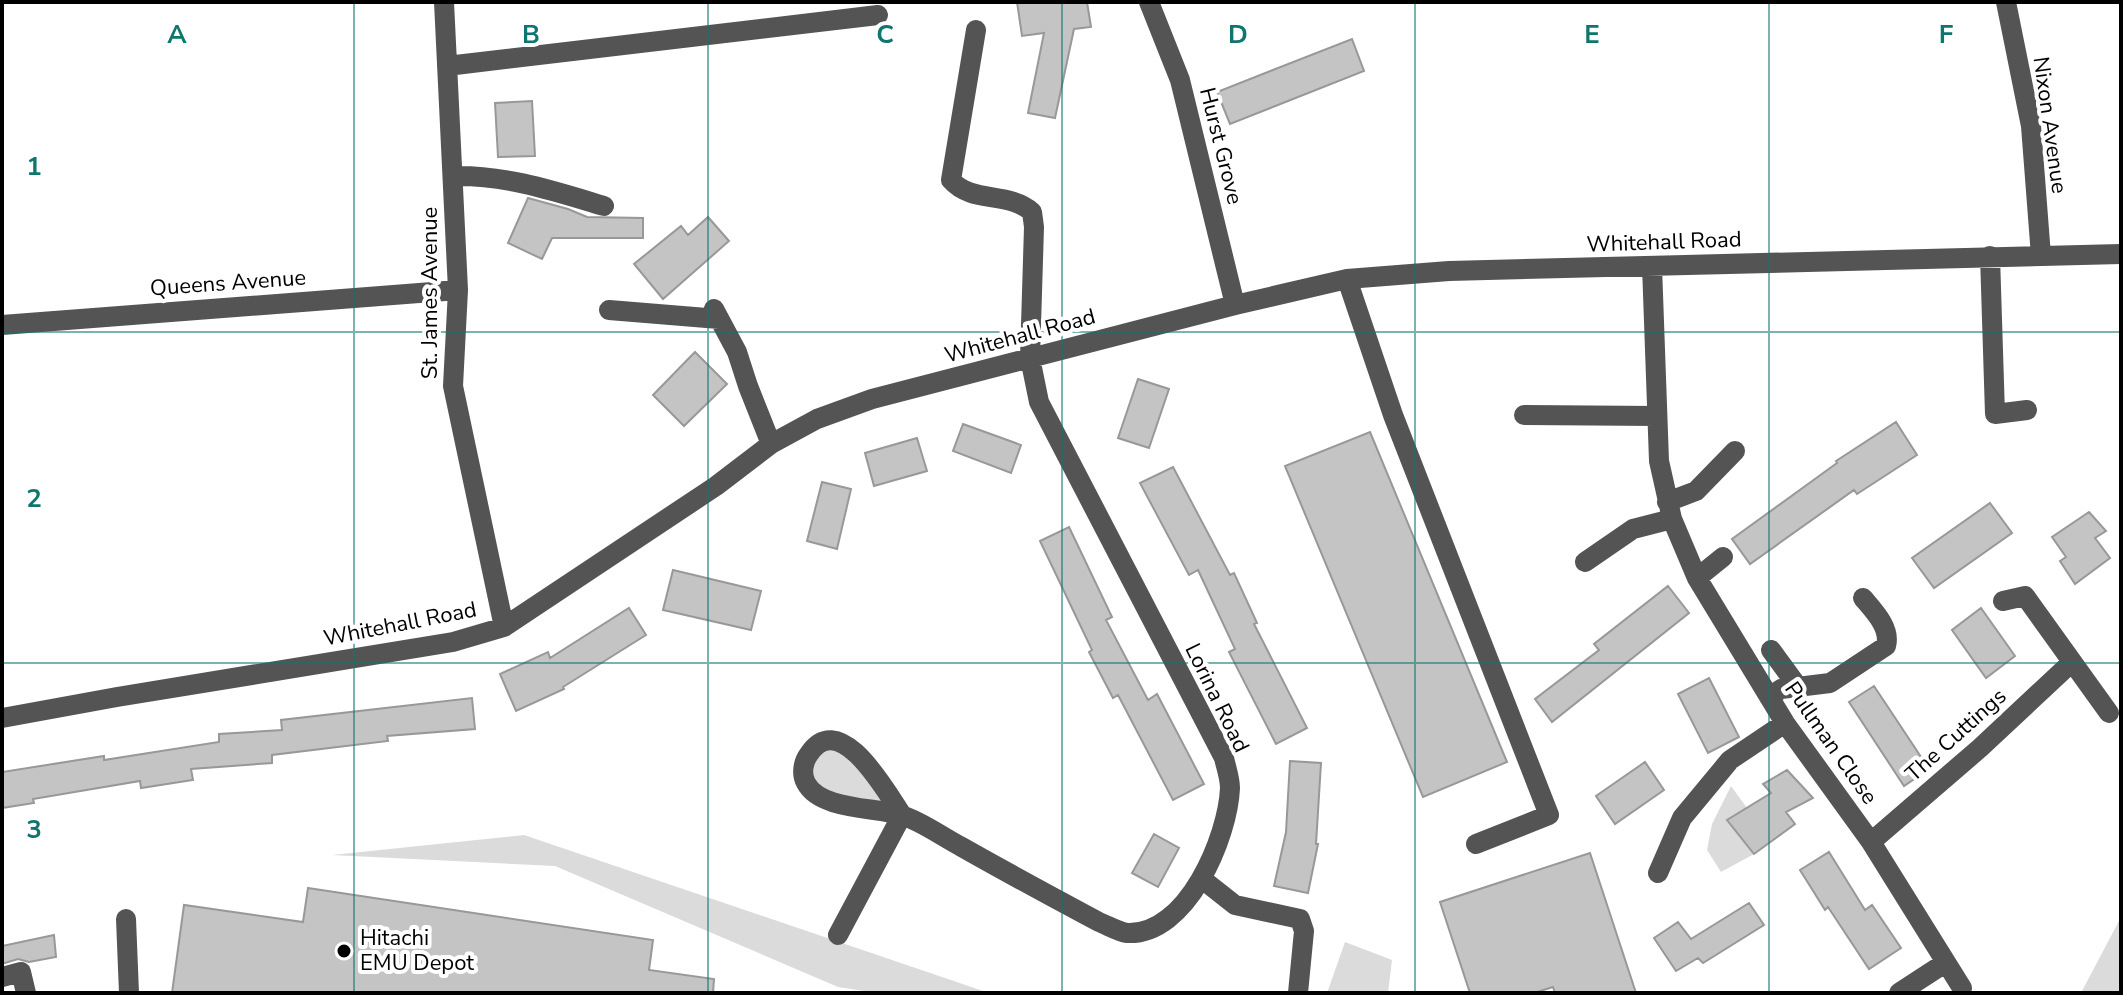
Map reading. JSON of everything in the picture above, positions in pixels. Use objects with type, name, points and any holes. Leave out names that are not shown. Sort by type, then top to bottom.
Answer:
[{"type":"street","name":"St. James Avenue","points":[[444,2],[458,290],[453,386],[504,627]]},
{"type":"street","name":"Hurst Grove","points":[[1149,2],[1180,80],[1235,305]]},
{"type":"street","name":"Nixon Avenue","points":[[2006,2],[2031,126],[2041,256]]},
{"type":"street","points":[[447,66],[878,15]]},
{"type":"street","name":"Lorina Road","points":[[902,815],[863,759],[848,745],[825,741],[809,752],[803,769],[806,783],[816,795],[829,801],[902,815],[1099,922],[1127,933],[1149,928],[1177,914],[1202,879],[1223,827],[1230,787],[1224,758],[1039,402],[1030,358],[1032,212],[1023,204],[960,191],[951,180],[976,30]]},
{"type":"street","points":[[454,176],[481,175],[532,184],[604,206]]},
{"type":"street","name":"Whitehall Road","points":[[2,718],[453,642],[504,627],[716,486],[771,444],[817,419],[872,399],[1347,279],[1449,271],[2121,254]]},
{"type":"street","points":[[1990,256],[1995,414],[2027,410]]},
{"type":"street","name":"Pullman Close","points":[[1652,266],[1659,461],[1670,510],[1697,578],[1785,723],[1871,842],[1962,988]]},
{"type":"street","points":[[1347,279],[1393,415],[1549,815],[1476,844]]},
{"type":"street","name":"Queens Avenue","points":[[2,325],[458,290]]},
{"type":"street","points":[[609,310],[717,314],[737,352],[771,444]]},
{"type":"street","points":[[1524,415],[1657,416]]},
{"type":"street","points":[[1585,562],[1696,491],[1735,451]]},
{"type":"street","points":[[1697,578],[1723,557]]},
{"type":"street","points":[[2003,601],[2025,596],[2109,713]]},
{"type":"street","points":[[1769,697],[1781,689],[1830,683],[1886,646],[1888,637],[1878,614],[1863,598]]},
{"type":"street","points":[[1771,650],[1798,687]]},
{"type":"street","name":"The Cuttings","points":[[1871,842],[1980,748],[2072,662]]},
{"type":"street","points":[[1658,873],[1682,818],[1730,760],[1785,723]]},
{"type":"street","points":[[838,935],[902,815]]},
{"type":"street","points":[[1202,879],[1235,905],[1300,919],[1304,931],[1298,993]]},
{"type":"street","points":[[126,919],[129,993]]},
{"type":"street","points":[[1899,993],[1945,963]]},
{"type":"street","points":[[2,977],[21,972],[26,993]]},
{"type":"shaded area","points":[[827,748],[845,754],[853,761],[885,804],[841,795],[815,782],[810,773],[813,762]]},
{"type":"shaded area","points":[[1731,786],[1747,808],[1728,820],[1754,854],[1721,872],[1707,850],[1712,824]]},
{"type":"shaded area","points":[[524,835],[989,993],[877,993],[838,987],[555,866],[332,855]]},
{"type":"shaded area","points":[[2121,917],[2121,993],[2081,993]]},
{"type":"shaded area","points":[[1345,942],[1392,960],[1388,993],[1327,993]]},
{"type":"building","points":[[1017,2],[1087,2],[1091,27],[1074,29],[1055,118],[1028,113],[1044,33],[1022,36]]},
{"type":"building","points":[[1352,39],[1364,71],[1230,124],[1217,92]]},
{"type":"building","points":[[532,101],[535,156],[498,157],[495,103]]},
{"type":"building","points":[[528,198],[587,217],[643,218],[643,238],[552,238],[542,259],[508,243]]},
{"type":"building","points":[[708,217],[729,241],[663,299],[634,264],[681,226],[688,235]]},
{"type":"building","points":[[695,352],[727,384],[684,426],[653,395]]},
{"type":"building","points":[[1138,379],[1169,389],[1149,448],[1118,438]]},
{"type":"building","points":[[1896,422],[1917,455],[1857,494],[1854,490],[1750,564],[1732,539],[1836,461]]},
{"type":"building","points":[[963,424],[1021,445],[1011,473],[953,451]]},
{"type":"building","points":[[1370,432],[1507,762],[1423,797],[1285,466]]},
{"type":"building","points":[[917,438],[927,471],[874,486],[865,453]]},
{"type":"building","points":[[1173,467],[1230,575],[1234,573],[1257,623],[1254,624],[1307,728],[1276,744],[1229,652],[1235,649],[1198,570],[1189,575],[1140,483]]},
{"type":"building","points":[[822,482],[851,489],[837,549],[807,541]]},
{"type":"building","points":[[1990,503],[2012,533],[1934,588],[1912,558]]},
{"type":"building","points":[[2089,512],[2106,531],[2095,538],[2110,558],[2075,584],[2060,561],[2066,557],[2052,537]]},
{"type":"building","points":[[1069,527],[1112,617],[1106,620],[1148,700],[1157,694],[1204,784],[1173,800],[1118,695],[1113,698],[1089,652],[1092,650],[1040,541]]},
{"type":"building","points":[[673,570],[761,591],[751,630],[663,610]]},
{"type":"building","points":[[1668,586],[1689,613],[1552,722],[1535,699],[1599,650],[1594,644]]},
{"type":"building","points":[[629,608],[646,635],[564,689],[516,711],[500,674],[548,652],[550,658]]},
{"type":"building","points":[[1981,608],[2015,656],[1986,678],[1952,630]]},
{"type":"building","points":[[1709,678],[1739,737],[1708,753],[1678,694]]},
{"type":"building","points":[[1874,686],[1929,769],[1904,786],[1849,702]]},
{"type":"building","points":[[472,698],[475,729],[387,736],[388,741],[272,755],[272,763],[191,769],[193,780],[141,788],[140,781],[33,799],[34,803],[2,808],[2,772],[219,742],[219,734],[282,730],[281,720]]},
{"type":"building","points":[[1290,761],[1321,763],[1318,844],[1308,893],[1274,886],[1286,832]]},
{"type":"building","points":[[1645,762],[1664,790],[1615,824],[1596,796]]},
{"type":"building","points":[[1787,770],[1813,798],[1786,812],[1795,824],[1754,854],[1727,820],[1771,793],[1763,784]]},
{"type":"building","points":[[1154,834],[1179,848],[1158,887],[1132,873]]},
{"type":"building","points":[[1829,852],[1865,910],[1872,905],[1901,948],[1869,969],[1800,870]]},
{"type":"building","points":[[1590,853],[1636,993],[1555,993],[1553,987],[1534,993],[1470,993],[1440,902]]},
{"type":"building","name":"Hitachi EMU Depot","points":[[308,888],[653,940],[649,970],[714,979],[713,993],[172,993],[184,905],[303,922]]},
{"type":"building","points":[[1749,903],[1764,925],[1703,963],[1698,958],[1676,971],[1654,938],[1678,922],[1691,939]]},
{"type":"building","points":[[54,935],[56,957],[29,962],[18,959],[2,964],[2,946]]},
{"type":"place","name":"Hitachi EMU Depot","points":[[344,951]]}]
